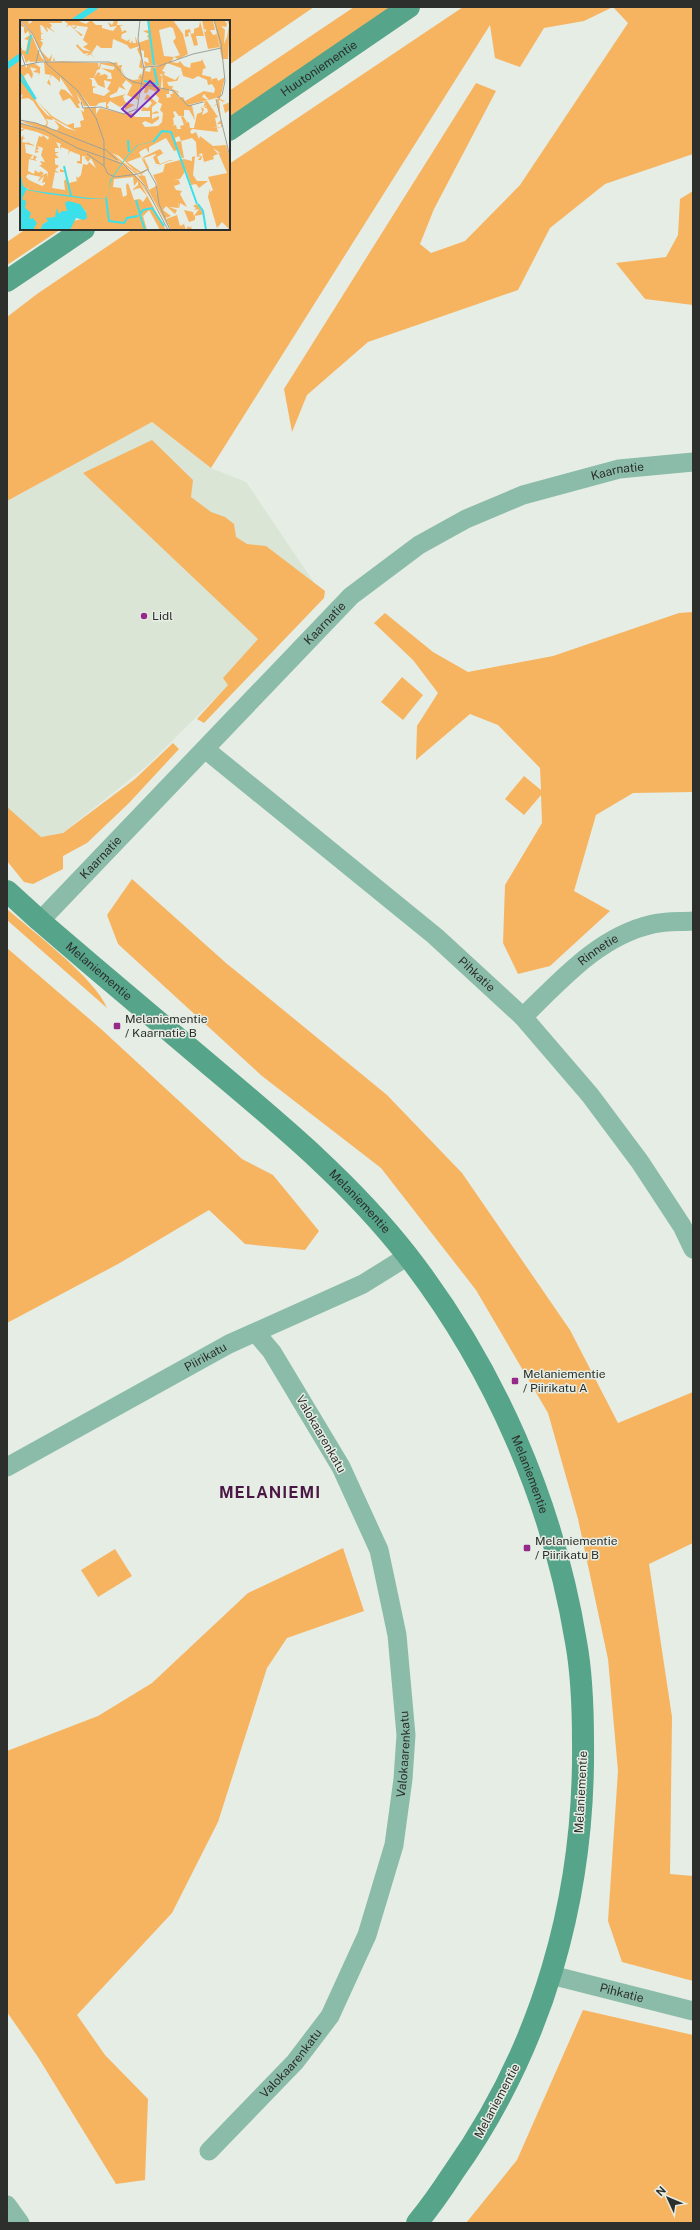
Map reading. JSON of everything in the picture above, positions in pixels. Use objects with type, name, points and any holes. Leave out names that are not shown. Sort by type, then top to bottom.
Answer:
[{"type":"main road","name":"Huutoniementie","points":[[230,129],[409,7]]},
{"type":"main road","points":[[7,281],[83,230]]},
{"type":"main road","name":"Melaniementie","points":[[7,891],[40,921],[280,1125],[366,1206],[408,1256],[464,1339],[497,1396],[529,1470],[552,1539],[574,1629],[582,1699],[584,1778],[576,1866],[552,1975],[533,2028],[512,2078],[477,2140],[417,2223]]},
{"type":"street","name":"Kaarnatie","points":[[40,921],[351,596],[419,545],[466,519],[523,495],[619,469],[693,462]]},
{"type":"street","name":"Pihkatie","points":[[205,749],[435,936],[523,1017],[590,1095],[687,1222],[693,1250]]},
{"type":"street","name":"Rinnetie","points":[[523,1017],[582,960],[616,937],[655,924],[693,922]]},
{"type":"street","name":"Piirikatu","points":[[7,1467],[229,1344],[363,1284],[408,1256]]},
{"type":"street","name":"Valokaarenkatu","points":[[209,2151],[295,2062],[330,2016],[368,1936],[394,1845],[403,1779],[405,1742],[397,1635],[379,1550],[341,1467],[272,1352],[256,1333]]},
{"type":"street","name":"Pihkatie","points":[[552,1975],[693,2011]]},
{"type":"street","points":[[7,2205],[20,2223]]},
{"type":"shaded area","points":[[7,7],[314,7],[230,64],[230,20],[20,20],[20,206],[7,214]]},
{"type":"shaded area","points":[[354,7],[393,7],[230,116],[230,90]]},
{"type":"shaded area","points":[[463,7],[613,7],[584,21],[544,28],[520,67],[495,58],[490,25],[211,468],[152,422],[7,501],[7,317],[37,294],[132,230],[230,230],[230,163]]},
{"type":"shaded area","points":[[613,7],[693,7],[693,154],[605,184],[550,228],[518,290],[368,342],[307,395],[292,432],[284,389],[476,83],[496,91],[434,209],[420,244],[431,253],[465,241],[520,185],[628,23]]},
{"type":"shaded area","points":[[693,191],[693,305],[645,299],[616,263],[666,257],[678,235],[680,199]]},
{"type":"shaded area","points":[[25,230],[60,230],[7,265],[7,242]]},
{"type":"shaded area","points":[[152,422],[211,468],[246,482],[321,593],[148,765],[55,839],[7,844],[7,501]]},
{"type":"shaded area","points":[[152,440],[193,480],[191,497],[211,512],[225,517],[234,524],[236,537],[247,544],[266,546],[325,591],[324,598],[204,723],[197,719],[228,685],[223,678],[258,639],[83,473]]},
{"type":"shaded area","points":[[693,612],[693,792],[633,793],[596,815],[574,891],[610,911],[550,966],[518,974],[503,943],[505,885],[542,823],[541,795],[524,815],[505,799],[524,776],[541,790],[540,768],[498,725],[470,714],[416,760],[417,726],[438,693],[413,660],[374,623],[385,613],[433,652],[468,672],[553,656],[679,613]]},
{"type":"shaded area","points":[[402,677],[423,695],[403,720],[381,702]]},
{"type":"shaded area","points":[[173,743],[179,749],[129,803],[87,843],[63,856],[63,869],[33,884],[24,882],[7,861],[7,807],[41,837],[63,833],[135,779]]},
{"type":"shaded area","points":[[132,879],[226,963],[387,1095],[462,1173],[570,1330],[618,1423],[693,1392],[693,1543],[649,1564],[672,1717],[670,1874],[693,1876],[693,1981],[622,1962],[608,1921],[618,1771],[608,1659],[578,1519],[548,1413],[476,1290],[381,1168],[262,1076],[118,944],[107,915]]},
{"type":"shaded area","points":[[7,909],[47,942],[77,970],[101,996],[107,1008],[7,920]]},
{"type":"shaded area","points":[[7,948],[101,1029],[242,1159],[273,1175],[319,1231],[305,1250],[245,1244],[209,1210],[118,1264],[7,1323]]},
{"type":"shaded area","points":[[343,1548],[364,1611],[287,1638],[267,1668],[218,1822],[172,1913],[77,2015],[105,2055],[148,2099],[145,2180],[116,2184],[38,2057],[7,2012],[7,1751],[98,1716],[152,1683],[248,1593]]},
{"type":"shaded area","points":[[115,1549],[132,1576],[98,1597],[81,1570]]},
{"type":"shaded area","points":[[583,2010],[693,2035],[693,2223],[466,2223],[517,2160]]},
{"type":"waterway","points":[[76,20],[95,7]]},
{"type":"waterway","points":[[7,66],[20,57]]},
{"type":"place","name":"Lidl","points":[[144,616]]},
{"type":"place","name":"Melaniementie / Kaarnatie B","points":[[117,1026]]},
{"type":"place","name":"Melaniementie / Piirikatu A","points":[[515,1381]]},
{"type":"place","name":"Melaniementie / Piirikatu B","points":[[527,1548]]},
{"type":"district","name":"MELANIEMI","points":[[270,1492]]}]
